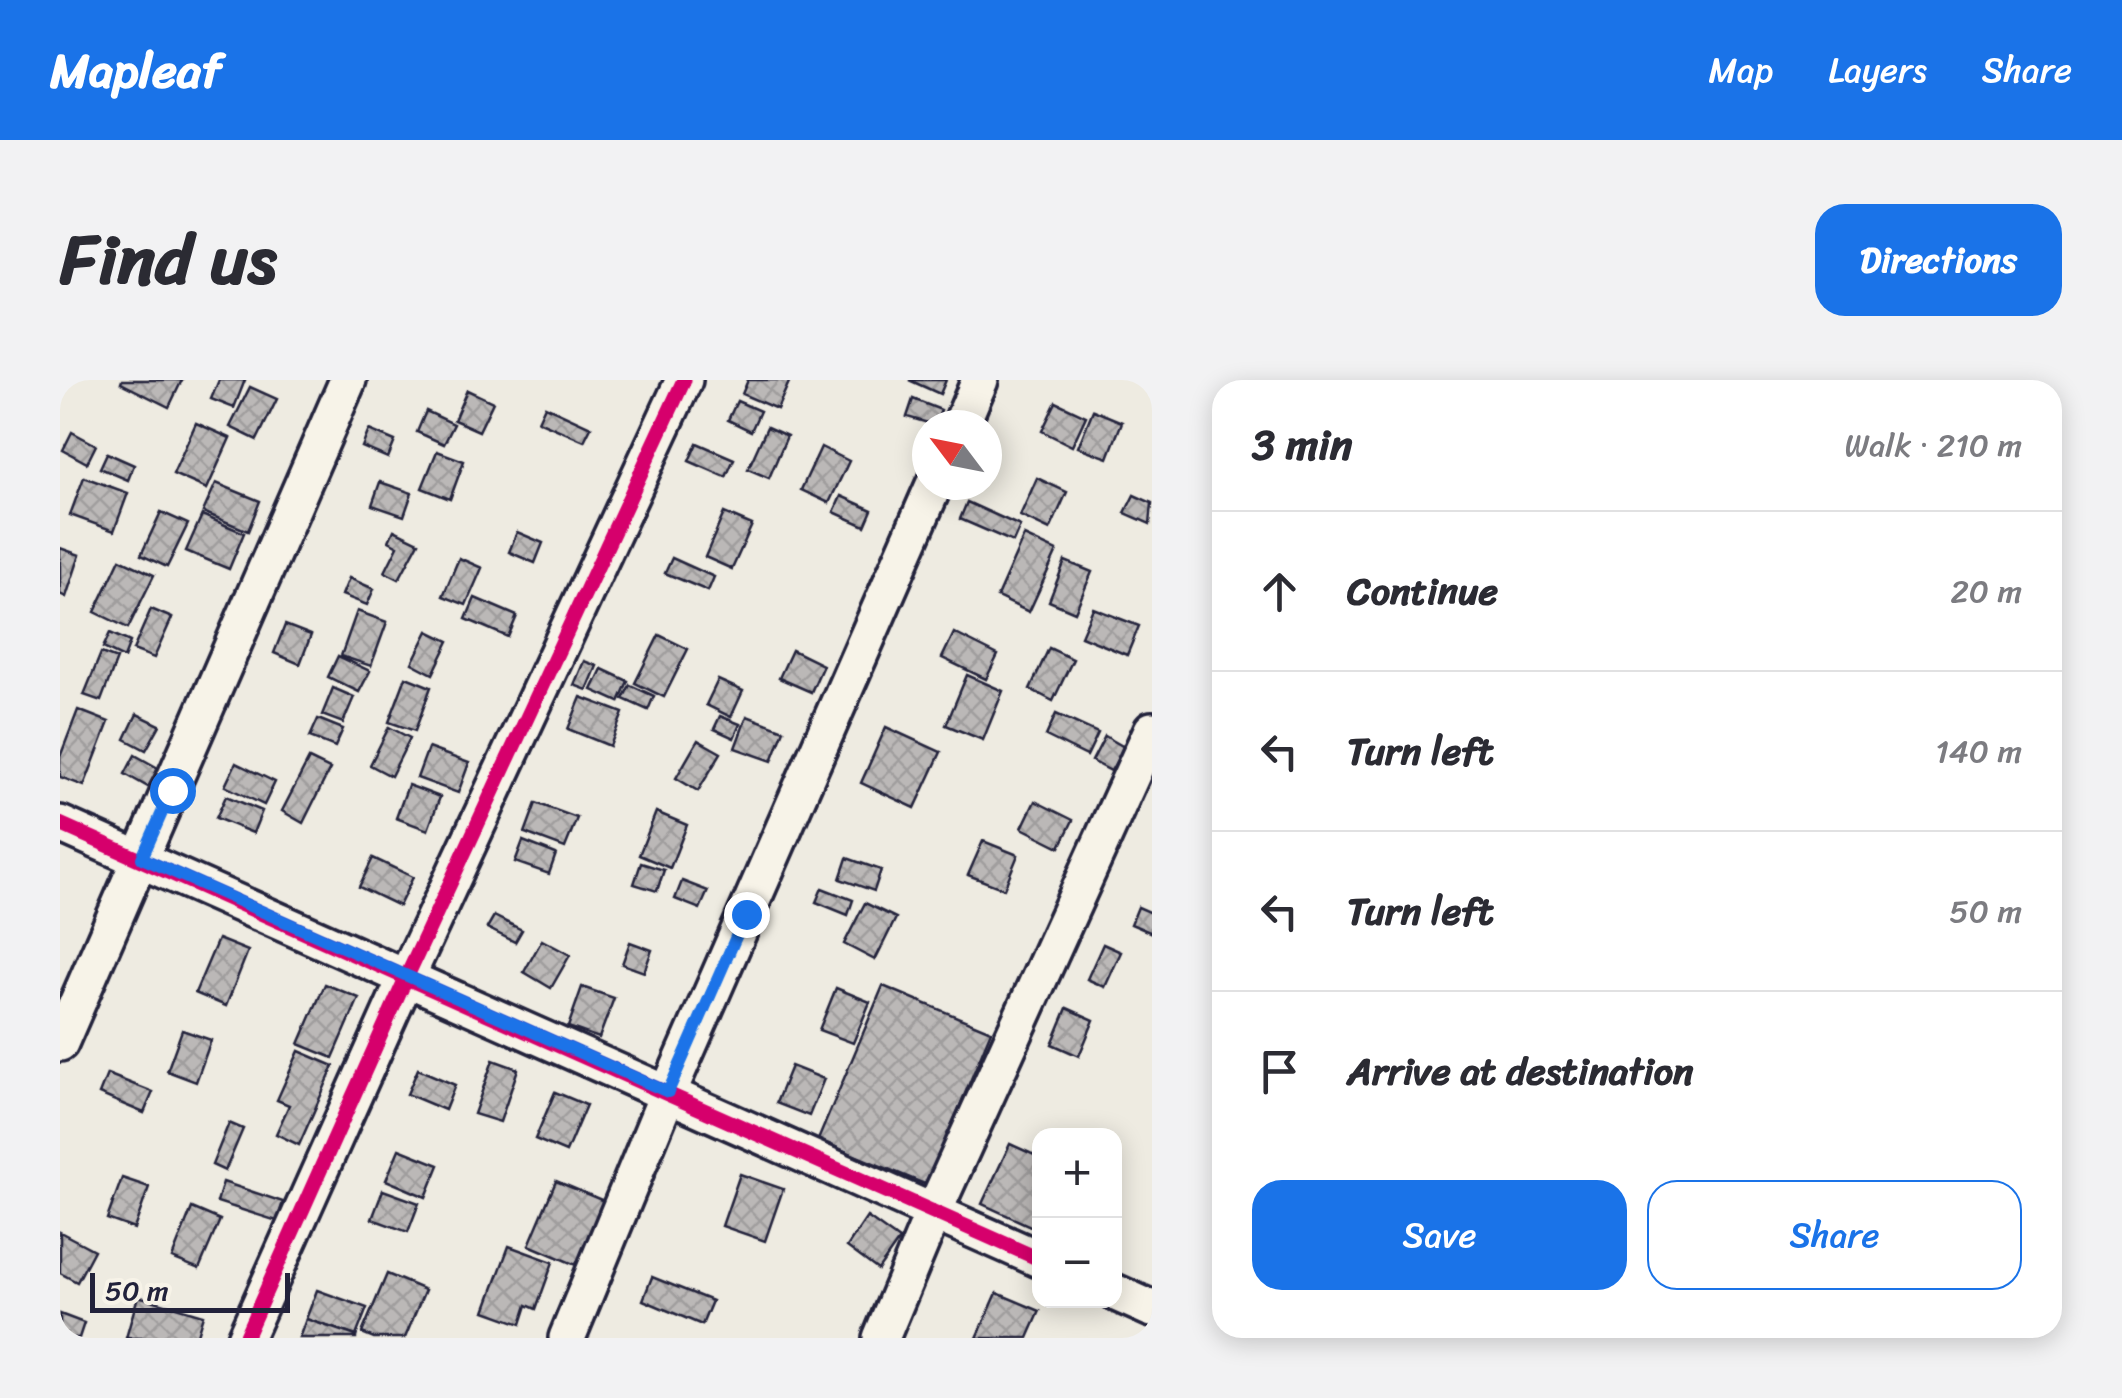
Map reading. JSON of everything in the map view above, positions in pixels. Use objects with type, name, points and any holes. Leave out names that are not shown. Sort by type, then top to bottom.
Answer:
[{"type":"street","points":[[60,1043],[348,380]]},
{"type":"street","points":[[245,1338],[407,976],[684,380]]},
{"type":"street","points":[[967,410],[980,380]]},
{"type":"street","points":[[567,1338],[668,1092],[927,500]]},
{"type":"street","points":[[880,1338],[1152,730]]},
{"type":"street","points":[[60,824],[1032,1255]]},
{"type":"street","points":[[1122,1296],[1152,1309]]},
{"type":"building","points":[[182,380],[169,407],[121,383]]},
{"type":"building","points":[[219,380],[245,380],[234,408],[211,399]]},
{"type":"building","points":[[748,380],[790,380],[777,409],[742,394]]},
{"type":"building","points":[[909,380],[946,380],[940,394]]},
{"type":"building","points":[[250,387],[277,399],[257,440],[230,427]]},
{"type":"building","points":[[467,390],[493,402],[479,431],[454,420]]},
{"type":"building","points":[[913,399],[941,410],[912,410],[912,418],[907,417]]},
{"type":"building","points":[[737,401],[760,411],[751,431],[728,420]]},
{"type":"building","points":[[1056,402],[1086,416],[1072,446],[1042,431]]},
{"type":"building","points":[[545,406],[591,427],[584,441],[538,421]]},
{"type":"building","points":[[1093,410],[1122,422],[1108,458],[1078,447]]},
{"type":"building","points":[[426,411],[454,424],[444,444],[417,432]]},
{"type":"building","points":[[196,423],[230,438],[207,489],[173,474]]},
{"type":"building","points":[[767,427],[787,436],[769,478],[748,469]]},
{"type":"building","points":[[369,430],[395,441],[388,458],[362,447]]},
{"type":"building","points":[[72,432],[96,445],[87,463],[63,450]]},
{"type":"building","points":[[697,443],[734,459],[726,477],[689,461]]},
{"type":"building","points":[[821,447],[849,461],[829,503],[801,490]]},
{"type":"building","points":[[437,451],[464,461],[450,499],[422,488]]},
{"type":"building","points":[[107,453],[134,465],[128,480],[100,468]]},
{"type":"building","points":[[84,477],[128,493],[114,531],[70,515]]},
{"type":"building","points":[[1037,478],[1067,492],[1050,530],[1020,516]]},
{"type":"building","points":[[380,482],[412,493],[404,516],[372,505]]},
{"type":"building","points":[[216,483],[260,501],[248,531],[203,512]]},
{"type":"building","points":[[1134,495],[1152,503],[1150,524],[1125,513]]},
{"type":"building","points":[[841,496],[872,510],[865,526],[834,512]]},
{"type":"building","points":[[967,502],[1020,526],[1013,542],[960,519]]},
{"type":"building","points":[[161,512],[188,524],[167,567],[141,555]]},
{"type":"building","points":[[724,513],[752,525],[732,569],[705,557]]},
{"type":"building","points":[[202,515],[244,533],[229,569],[186,551]]},
{"type":"building","points":[[394,530],[419,542],[399,579],[385,572],[398,546],[389,541]]},
{"type":"building","points":[[517,532],[543,543],[535,563],[509,552]]},
{"type":"building","points":[[1024,536],[1057,551],[1029,612],[997,597]]},
{"type":"building","points":[[60,548],[80,555],[66,597],[60,594]]},
{"type":"building","points":[[459,558],[482,568],[466,605],[443,596]]},
{"type":"building","points":[[672,558],[714,577],[708,591],[665,573]]},
{"type":"building","points":[[120,559],[154,575],[128,628],[95,612]]},
{"type":"building","points":[[1065,561],[1092,572],[1075,612],[1049,601]]},
{"type":"building","points":[[349,578],[374,589],[367,605],[342,595]]},
{"type":"building","points":[[475,598],[517,616],[508,637],[466,619]]},
{"type":"building","points":[[1093,608],[1139,626],[1127,655],[1081,636]]},
{"type":"building","points":[[151,609],[172,618],[154,658],[133,650]]},
{"type":"building","points":[[357,611],[387,622],[371,666],[341,656]]},
{"type":"building","points":[[285,625],[311,635],[300,664],[274,653]]},
{"type":"building","points":[[428,631],[449,641],[433,674],[412,663]]},
{"type":"building","points":[[110,633],[130,642],[124,658],[103,648]]},
{"type":"building","points":[[954,633],[998,655],[986,679],[942,658]]},
{"type":"building","points":[[659,635],[688,649],[664,697],[635,683]]},
{"type":"building","points":[[1049,648],[1073,659],[1053,701],[1030,689]]},
{"type":"building","points":[[792,650],[823,665],[811,692],[779,678]]},
{"type":"building","points":[[101,653],[117,659],[101,701],[84,695]]},
{"type":"building","points":[[338,656],[370,671],[359,692],[328,677]]},
{"type":"building","points":[[584,661],[597,666],[587,690],[574,685]]},
{"type":"building","points":[[602,669],[628,681],[619,702],[592,690]]},
{"type":"building","points":[[967,675],[1003,691],[983,740],[946,725]]},
{"type":"building","points":[[406,677],[431,687],[415,731],[389,722]]},
{"type":"building","points":[[718,680],[743,691],[731,717],[706,705]]},
{"type":"building","points":[[630,685],[654,696],[648,710],[623,699]]},
{"type":"building","points":[[333,688],[354,697],[343,723],[322,715]]},
{"type":"building","points":[[581,697],[623,713],[610,746],[568,729]]},
{"type":"building","points":[[78,710],[109,722],[84,786],[60,777],[60,757]]},
{"type":"building","points":[[137,714],[160,725],[146,750],[125,739]]},
{"type":"building","points":[[1056,714],[1098,733],[1087,756],[1046,736]]},
{"type":"building","points":[[720,716],[740,724],[734,738],[714,729]]},
{"type":"building","points":[[747,716],[784,730],[772,761],[735,748]]},
{"type":"building","points":[[318,719],[343,729],[335,747],[310,737]]},
{"type":"building","points":[[389,727],[410,738],[391,776],[370,765]]},
{"type":"building","points":[[886,727],[941,752],[915,808],[861,783]]},
{"type":"building","points":[[1105,736],[1124,747],[1111,771],[1092,761]]},
{"type":"building","points":[[698,740],[721,753],[698,791],[676,778]]},
{"type":"building","points":[[428,748],[469,763],[458,793],[417,778]]},
{"type":"building","points":[[135,755],[158,768],[148,787],[125,774]]},
{"type":"building","points":[[309,759],[330,769],[303,823],[282,811]]},
{"type":"building","points":[[236,763],[275,782],[264,805],[225,786]]},
{"type":"building","points":[[408,785],[440,797],[428,830],[396,818]]},
{"type":"building","points":[[226,796],[262,811],[253,833],[216,818]]},
{"type":"building","points":[[1035,801],[1073,820],[1060,847],[1022,828]]},
{"type":"building","points":[[536,803],[577,818],[565,848],[525,833]]},
{"type":"building","points":[[656,812],[687,825],[670,868],[639,855]]},
{"type":"building","points":[[523,841],[556,854],[549,874],[515,862]]},
{"type":"building","points":[[983,841],[1018,855],[1004,889],[968,875]]},
{"type":"building","points":[[373,858],[413,877],[399,906],[359,887]]},
{"type":"building","points":[[847,858],[881,870],[874,891],[840,879]]},
{"type":"building","points":[[641,863],[664,870],[657,891],[634,884]]},
{"type":"building","points":[[682,881],[708,891],[700,909],[675,899]]},
{"type":"building","points":[[822,888],[853,900],[848,915],[816,902]]},
{"type":"building","points":[[865,903],[896,918],[875,960],[844,944]]},
{"type":"building","points":[[1138,907],[1152,913],[1152,933],[1131,924]]},
{"type":"building","points":[[494,916],[522,930],[515,942],[487,928]]},
{"type":"building","points":[[218,939],[248,951],[226,1006],[195,993]]},
{"type":"building","points":[[542,940],[570,955],[551,988],[524,972]]},
{"type":"building","points":[[630,942],[652,950],[644,972],[622,964]]},
{"type":"building","points":[[1103,944],[1121,952],[1105,987],[1087,979]]},
{"type":"building","points":[[325,984],[359,998],[333,1058],[299,1044]]},
{"type":"building","points":[[883,986],[991,1031],[927,1185],[818,1140]]},
{"type":"building","points":[[582,987],[614,998],[599,1038],[568,1027]]},
{"type":"building","points":[[836,988],[870,1002],[853,1043],[819,1030]]},
{"type":"building","points":[[1067,1008],[1094,1020],[1079,1056],[1052,1044]]},
{"type":"building","points":[[182,1030],[211,1040],[196,1082],[167,1071]]},
{"type":"building","points":[[299,1051],[334,1066],[299,1145],[276,1134],[289,1105],[277,1100]]},
{"type":"building","points":[[493,1060],[518,1069],[500,1122],[474,1114]]},
{"type":"building","points":[[791,1066],[824,1079],[809,1116],[776,1103]]},
{"type":"building","points":[[418,1069],[455,1085],[445,1110],[407,1094]]},
{"type":"building","points":[[107,1074],[153,1092],[144,1113],[99,1094]]},
{"type":"building","points":[[555,1092],[586,1105],[566,1152],[535,1139]]},
{"type":"building","points":[[229,1123],[243,1129],[225,1171],[212,1165]]},
{"type":"building","points":[[1010,1144],[1032,1154],[1032,1227],[982,1204]]},
{"type":"building","points":[[399,1149],[439,1165],[426,1197],[386,1180]]},
{"type":"building","points":[[740,1174],[783,1189],[765,1241],[722,1226]]},
{"type":"building","points":[[122,1178],[149,1187],[134,1229],[107,1219]]},
{"type":"building","points":[[556,1181],[611,1204],[583,1268],[529,1245]]},
{"type":"building","points":[[223,1182],[283,1202],[277,1221],[217,1202]]},
{"type":"building","points":[[383,1190],[419,1203],[408,1232],[372,1219]]},
{"type":"building","points":[[192,1208],[220,1220],[199,1269],[172,1258]]},
{"type":"building","points":[[867,1217],[899,1240],[878,1270],[847,1247]]},
{"type":"building","points":[[60,1232],[94,1250],[77,1282],[60,1273]]},
{"type":"building","points":[[509,1246],[553,1262],[536,1309],[527,1305],[521,1324],[485,1311]]},
{"type":"building","points":[[387,1274],[425,1290],[405,1338],[374,1338],[362,1333]]},
{"type":"building","points":[[652,1277],[712,1301],[702,1325],[643,1300]]},
{"type":"building","points":[[317,1290],[367,1308],[356,1336],[306,1319]]},
{"type":"building","points":[[997,1293],[1040,1311],[1028,1338],[977,1338]]},
{"type":"building","points":[[138,1296],[203,1315],[196,1338],[126,1338]]},
{"type":"building","points":[[60,1314],[84,1323],[79,1338],[60,1338]]},
{"type":"building","points":[[306,1319],[356,1336],[356,1338],[299,1338]]},
{"type":"cycle path","points":[[245,1338],[407,976],[684,380]]},
{"type":"cycle path","points":[[60,824],[1032,1256]]},
{"type":"route","points":[[172,790],[142,858],[668,1092],[746,914]]}]
